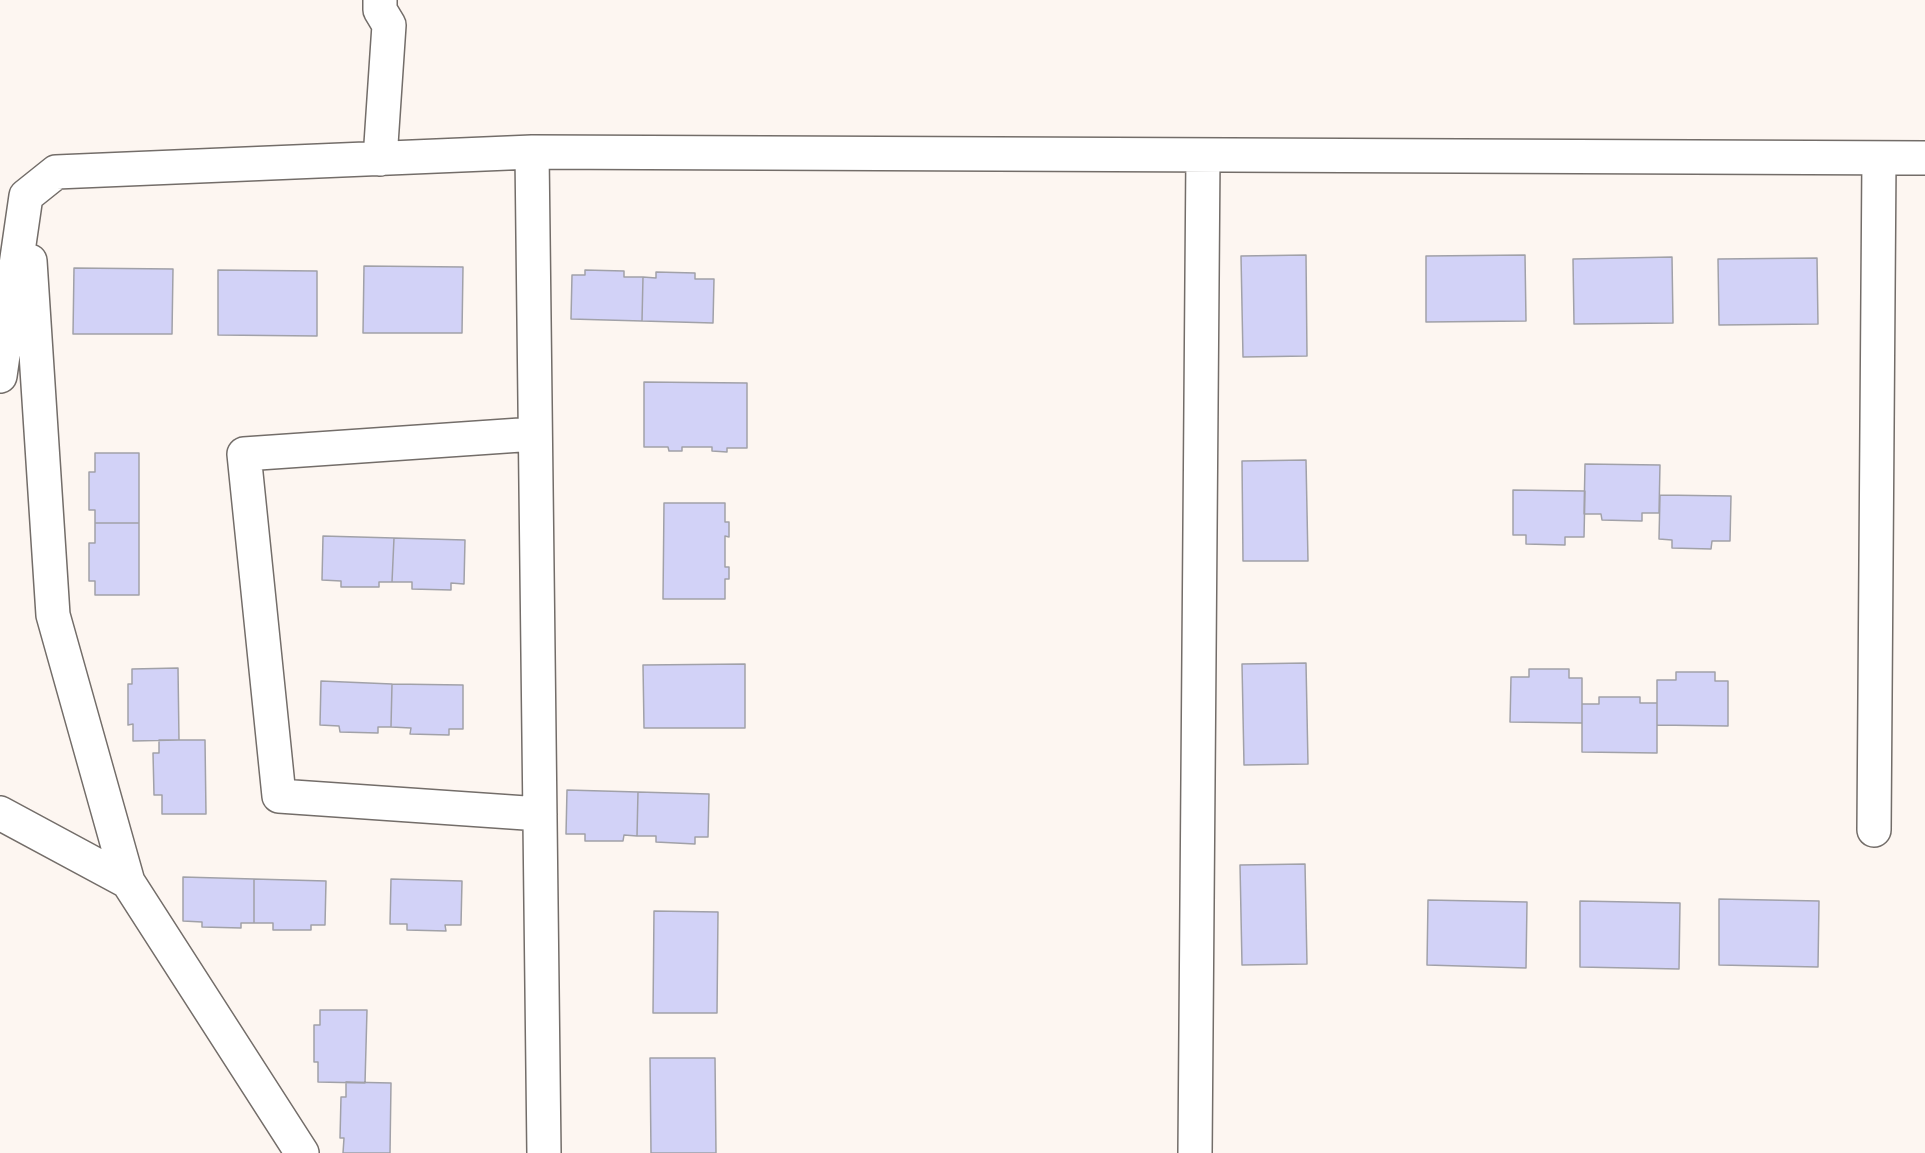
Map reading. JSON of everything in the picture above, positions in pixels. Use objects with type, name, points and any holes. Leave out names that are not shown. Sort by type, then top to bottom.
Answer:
[{"type":"street","points":[[380,159],[391,8]]},
{"type":"street","points":[[532,152],[544,1153]]},
{"type":"street","points":[[0,376],[26,196],[56,172],[532,152],[1925,158]]},
{"type":"street","points":[[1195,1153],[1203,155]]},
{"type":"street","points":[[1874,830],[1879,158]]},
{"type":"street","points":[[26,196],[52,615],[128,882],[302,1153]]},
{"type":"street","points":[[535,434],[244,454],[279,796],[540,814]]},
{"type":"street","points":[[0,813],[128,882]]},
{"type":"building","points":[[1306,255],[1307,356],[1243,357],[1241,256]]},
{"type":"building","points":[[1525,255],[1526,321],[1426,322],[1426,256]]},
{"type":"building","points":[[1672,257],[1673,323],[1574,324],[1573,259]]},
{"type":"building","points":[[1817,258],[1818,324],[1719,325],[1718,259]]},
{"type":"building","points":[[364,266],[463,267],[462,333],[363,333]]},
{"type":"building","points":[[74,268],[173,269],[172,334],[73,334]]},
{"type":"building","points":[[218,270],[317,271],[317,336],[218,335]]},
{"type":"building","points":[[585,270],[624,271],[624,277],[643,277],[642,321],[571,319],[572,275],[585,275]]},
{"type":"building","points":[[656,272],[695,273],[695,279],[714,279],[713,323],[642,321],[643,277],[656,278]]},
{"type":"building","points":[[644,382],[747,383],[747,448],[727,448],[727,452],[712,451],[712,447],[682,447],[682,451],[669,451],[668,447],[644,447]]},
{"type":"building","points":[[95,453],[139,453],[139,523],[95,523],[95,510],[89,510],[89,472],[95,472]]},
{"type":"building","points":[[1306,460],[1308,561],[1243,561],[1242,461]]},
{"type":"building","points":[[1585,464],[1660,465],[1659,513],[1642,513],[1642,521],[1602,520],[1601,514],[1584,514]]},
{"type":"building","points":[[1513,490],[1585,491],[1584,537],[1565,537],[1565,545],[1526,544],[1526,535],[1513,535]]},
{"type":"building","points":[[1660,495],[1731,496],[1730,541],[1712,541],[1711,549],[1672,548],[1672,540],[1659,539]]},
{"type":"building","points":[[664,503],[725,503],[725,522],[729,522],[729,537],[725,536],[725,567],[729,567],[729,579],[725,579],[725,599],[663,599]]},
{"type":"building","points":[[95,523],[139,523],[139,595],[95,595],[95,581],[89,581],[89,543],[95,543]]},
{"type":"building","points":[[323,536],[394,538],[392,582],[379,582],[379,587],[341,587],[341,581],[322,580]]},
{"type":"building","points":[[394,538],[465,540],[464,584],[451,583],[451,590],[412,589],[412,582],[392,582]]},
{"type":"building","points":[[1306,663],[1308,764],[1244,765],[1242,664]]},
{"type":"building","points":[[745,664],[745,728],[644,728],[643,665]]},
{"type":"building","points":[[178,668],[179,740],[133,741],[133,724],[128,725],[128,684],[132,684],[132,669]]},
{"type":"building","points":[[1529,669],[1569,669],[1569,678],[1582,678],[1582,723],[1510,722],[1511,677],[1529,677]]},
{"type":"building","points":[[1676,672],[1715,672],[1715,681],[1728,681],[1728,726],[1657,725],[1657,680],[1676,680]]},
{"type":"building","points":[[321,681],[392,684],[391,727],[378,727],[378,733],[340,732],[339,726],[320,725]]},
{"type":"building","points":[[392,684],[463,685],[463,729],[449,729],[449,735],[410,734],[411,728],[391,727]]},
{"type":"building","points":[[1599,697],[1640,697],[1640,703],[1657,703],[1657,753],[1582,752],[1582,704],[1599,704]]},
{"type":"building","points":[[159,740],[205,740],[206,814],[162,814],[162,795],[154,795],[153,753],[159,753]]},
{"type":"building","points":[[567,790],[638,792],[637,836],[624,835],[623,841],[585,841],[585,834],[566,834]]},
{"type":"building","points":[[638,792],[709,794],[708,837],[695,837],[695,844],[656,842],[656,836],[637,836]]},
{"type":"building","points":[[1305,864],[1307,964],[1242,965],[1240,865]]},
{"type":"building","points":[[183,877],[254,879],[254,923],[241,923],[241,928],[202,927],[202,922],[183,921]]},
{"type":"building","points":[[254,879],[326,881],[325,925],[311,925],[311,930],[273,930],[273,923],[254,923]]},
{"type":"building","points":[[391,879],[462,881],[461,925],[445,925],[446,931],[407,930],[407,924],[390,924]]},
{"type":"building","points":[[1719,899],[1819,901],[1818,967],[1719,965]]},
{"type":"building","points":[[1428,900],[1527,902],[1526,968],[1427,965]]},
{"type":"building","points":[[1580,901],[1680,903],[1679,969],[1580,967]]},
{"type":"building","points":[[654,911],[718,912],[717,1013],[653,1013]]},
{"type":"building","points":[[320,1010],[367,1010],[365,1083],[318,1082],[318,1062],[314,1062],[314,1025],[320,1025]]},
{"type":"building","points":[[650,1058],[715,1058],[716,1153],[651,1153]]},
{"type":"building","points":[[346,1082],[391,1083],[390,1153],[343,1153],[344,1138],[340,1138],[341,1097],[346,1097]]}]
